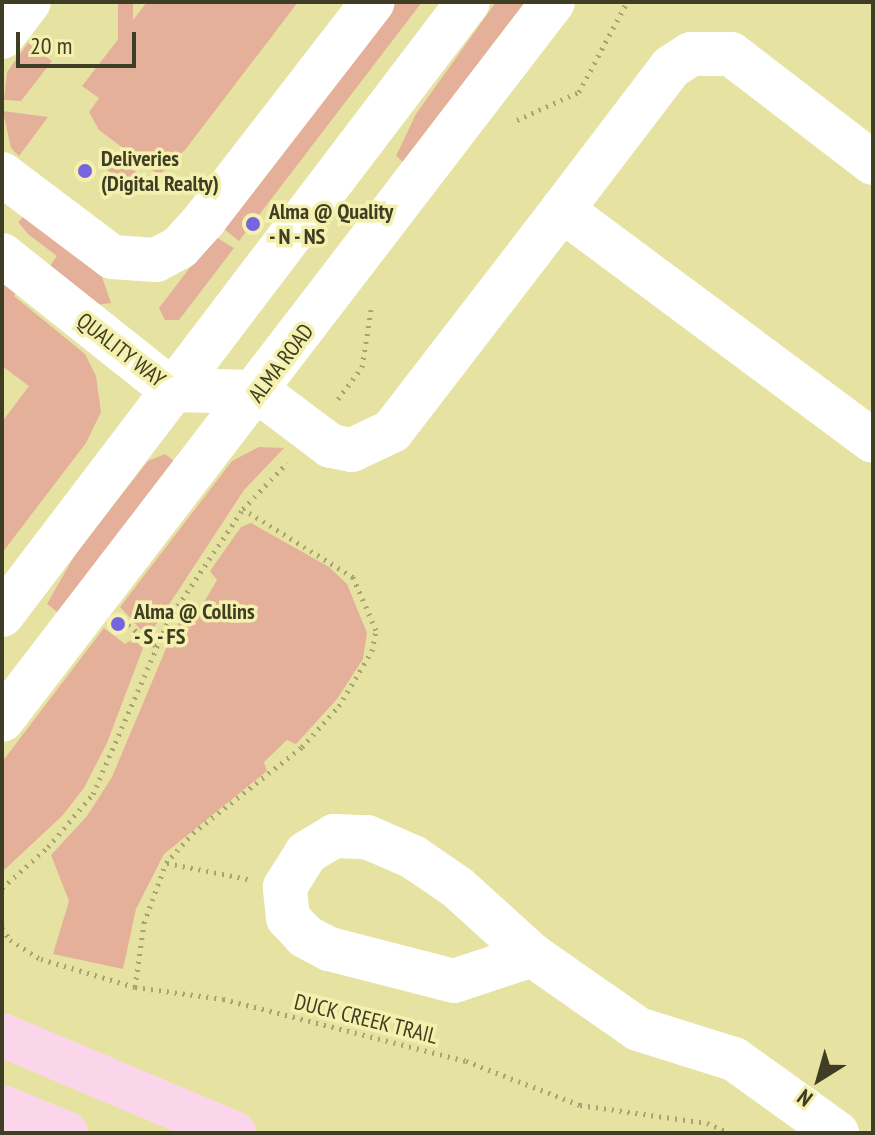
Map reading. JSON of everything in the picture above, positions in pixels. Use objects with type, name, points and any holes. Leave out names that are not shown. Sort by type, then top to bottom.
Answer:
[{"type":"main road","points":[[2,1035],[234,1133]]},
{"type":"main road","points":[[2,1107],[66,1133]]},
{"type":"street","points":[[2,37],[29,2]]},
{"type":"street","points":[[2,174],[112,257],[156,260],[180,247],[205,219],[373,2]]},
{"type":"street","points":[[2,615],[468,2]]},
{"type":"street","name":"ALMA ROAD","points":[[2,720],[259,392],[553,2]]},
{"type":"street","points":[[259,392],[331,446],[352,450],[392,431],[671,67],[703,52],[731,54],[873,163]]},
{"type":"street","points":[[562,210],[873,441]]},
{"type":"street","name":"QUALITY WAY","points":[[2,255],[172,390],[259,392]]},
{"type":"street","points":[[532,955],[454,981],[329,949],[305,936],[288,918],[285,887],[306,853],[334,836],[367,837],[413,857],[457,887],[532,955],[638,1029],[734,1059],[837,1133]]},
{"type":"path","points":[[135,987],[144,923],[166,863],[193,833],[302,747],[346,697],[372,651],[376,630],[353,577],[243,509]]},
{"type":"path","points":[[117,617],[156,646]]},
{"type":"path","points":[[166,863],[285,887]]},
{"type":"path","name":"DUCK CREEK TRAIL","points":[[2,928],[10,940],[41,959],[135,987],[223,999],[466,1061],[580,1105],[707,1123],[729,1133]]},
{"type":"shaded area","points":[[118,2],[133,2],[133,89],[118,89]]},
{"type":"shaded area","points":[[147,2],[298,2],[185,150],[159,175],[99,130],[89,112],[99,98],[82,86]]},
{"type":"shaded area","points":[[392,2],[422,2],[239,241],[224,229]]},
{"type":"shaded area","points":[[496,2],[525,2],[403,162],[396,156],[416,114]]},
{"type":"shaded area","points":[[28,43],[52,61],[21,101],[4,100],[7,72]]},
{"type":"shaded area","points":[[3,111],[48,117],[19,156],[11,148]]},
{"type":"shaded area","points":[[112,154],[149,182],[99,194],[113,175],[103,166]]},
{"type":"shaded area","points":[[23,217],[101,274],[111,303],[97,305],[45,273],[57,256],[28,234],[18,222]]},
{"type":"shaded area","points":[[214,236],[234,248],[179,320],[165,320],[159,308]]},
{"type":"shaded area","points":[[2,278],[20,288],[14,296],[85,354],[96,376],[101,412],[86,443],[2,553],[2,422],[29,386],[2,366]]},
{"type":"shaded area","points":[[259,447],[284,448],[244,490],[153,629],[143,632],[120,607],[232,461]]},
{"type":"shaded area","points":[[165,454],[177,463],[60,614],[47,604],[76,553],[148,461]]},
{"type":"shaded area","points":[[251,523],[329,567],[347,584],[367,633],[363,659],[337,699],[296,744],[287,740],[264,762],[267,771],[164,854],[136,909],[123,969],[53,954],[69,901],[51,855],[87,816],[112,777],[173,632],[189,606],[201,607],[217,580],[210,571],[241,527]]},
{"type":"shaded area","points":[[104,628],[125,644],[133,639],[143,648],[107,743],[84,788],[62,816],[2,872],[2,762]]},
{"type":"place","name":"Deliveries (Digital Realty)","points":[[85,171]]},
{"type":"place","name":"Alma @ Quality - N - NS","points":[[253,224]]},
{"type":"place","name":"Alma @ Collins - S - FS","points":[[118,624]]}]
